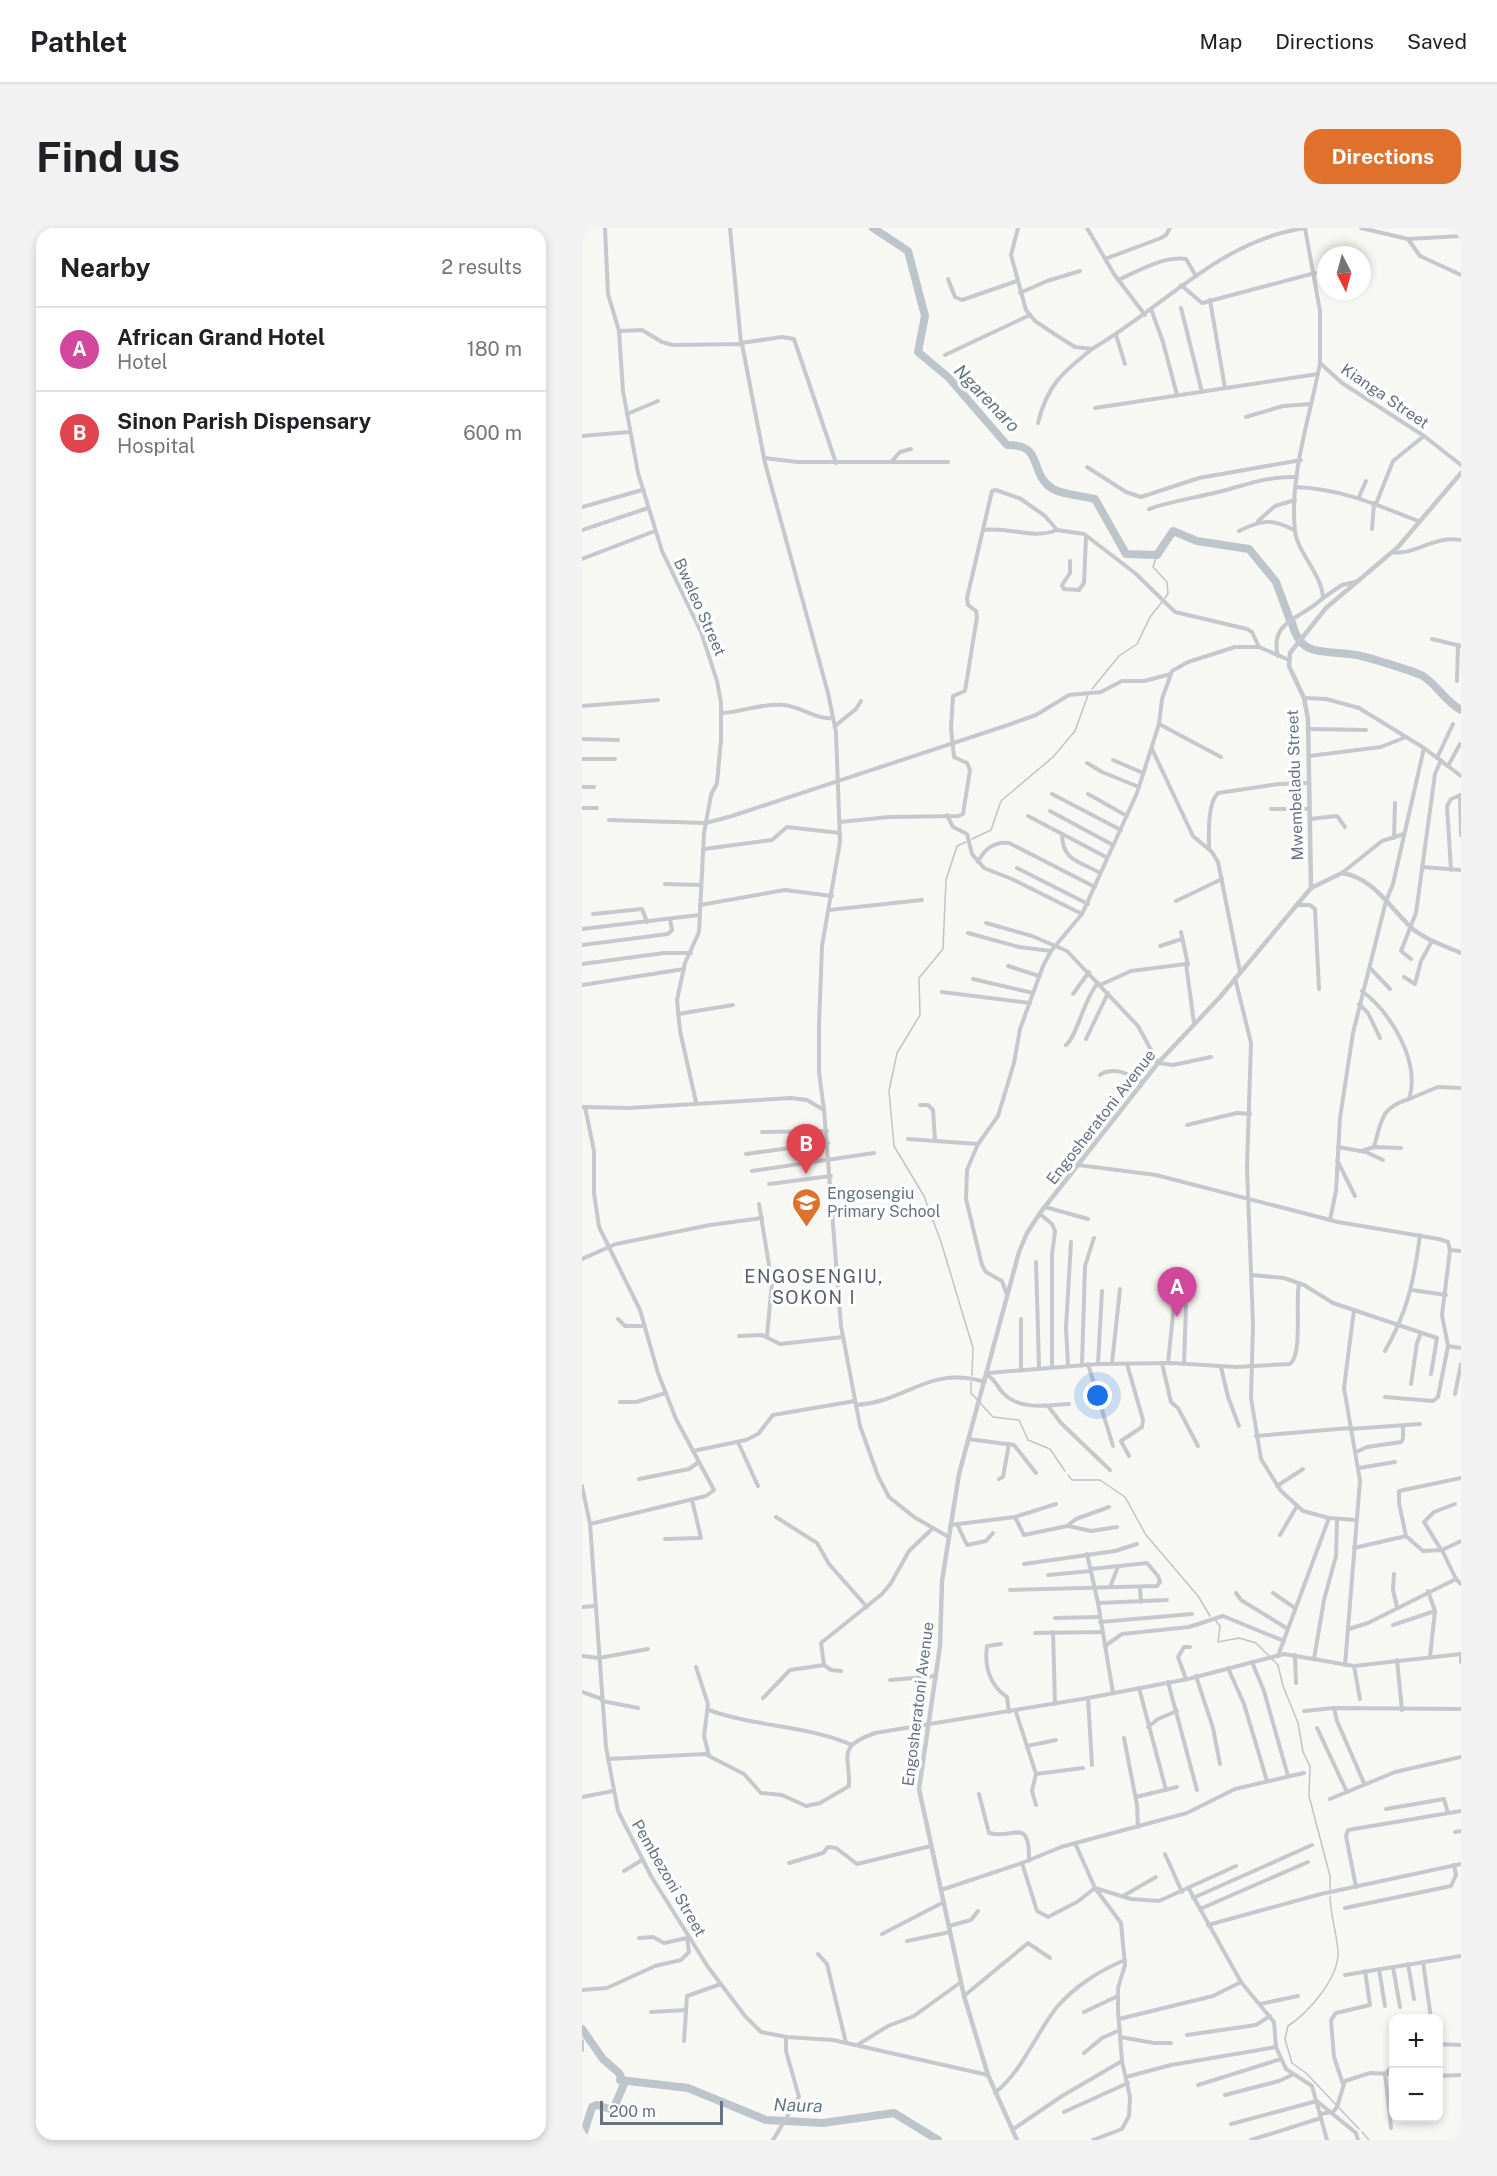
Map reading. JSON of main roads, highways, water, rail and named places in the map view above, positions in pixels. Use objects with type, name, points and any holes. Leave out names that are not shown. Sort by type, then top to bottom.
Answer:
[{"type":"waterway","name":"Ngarenaro","points":[[873,228],[908,251],[925,316],[918,352],[948,377],[1007,445],[1027,449],[1045,483],[1057,491],[1095,499],[1126,554],[1157,555],[1173,531],[1197,541],[1249,549],[1276,582],[1290,620]]},
{"type":"waterway","points":[[1157,555],[1153,567],[1167,582],[1168,594],[1165,598]]},
{"type":"waterway","points":[[1092,689],[1119,656],[1137,644],[1150,617],[1162,602]]},
{"type":"waterway","name":"Ngarenaro","points":[[1292,623],[1296,635],[1309,648],[1316,651],[1361,656],[1423,676],[1461,710]]},
{"type":"waterway","points":[[972,839],[991,830],[1001,801],[1053,757],[1075,731],[1088,695]]},
{"type":"waterway","points":[[966,842],[957,846],[946,880],[943,949],[919,978],[920,1015],[897,1053],[889,1091],[894,1146],[924,1196],[941,1242],[973,1348],[972,1375]]},
{"type":"waterway","points":[[971,1382],[971,1393],[993,1417],[1019,1420],[1028,1440],[1050,1449],[1065,1471]]},
{"type":"waterway","points":[[1068,1475],[1072,1480],[1100,1480],[1125,1497],[1146,1535],[1198,1596],[1210,1616]]},
{"type":"waterway","points":[[1216,1621],[1220,1626],[1218,1642],[1239,1638],[1256,1643],[1278,1665],[1283,1686],[1298,1723],[1303,1752],[1310,1766],[1309,1796],[1330,1876],[1330,1889]]},
{"type":"waterway","points":[[1330,1896],[1338,1950],[1336,1966],[1320,1996],[1288,2026],[1285,2039],[1292,2063],[1306,2073],[1359,2129]]},
{"type":"waterway","points":[[582,2029],[603,2059],[619,2073],[624,2084],[613,2110],[597,2105],[592,2107],[582,2139]]},
{"type":"waterway","name":"Naura","points":[[620,2080],[688,2088],[766,2120],[823,2123],[894,2113],[938,2140]]},
{"type":"waterway","points":[[1362,2132],[1369,2140]]},
{"type":"place","name":"Sinon Parish Dispensary","points":[[806,1174]]},
{"type":"place","name":"Engosengiu Primary School","points":[[806,1228]]},
{"type":"place","name":"African Grand Hotel","points":[[1177,1317]]},
{"type":"district","name":"ENGOSENGIU, SOKON I","points":[[814,1286]]}]
